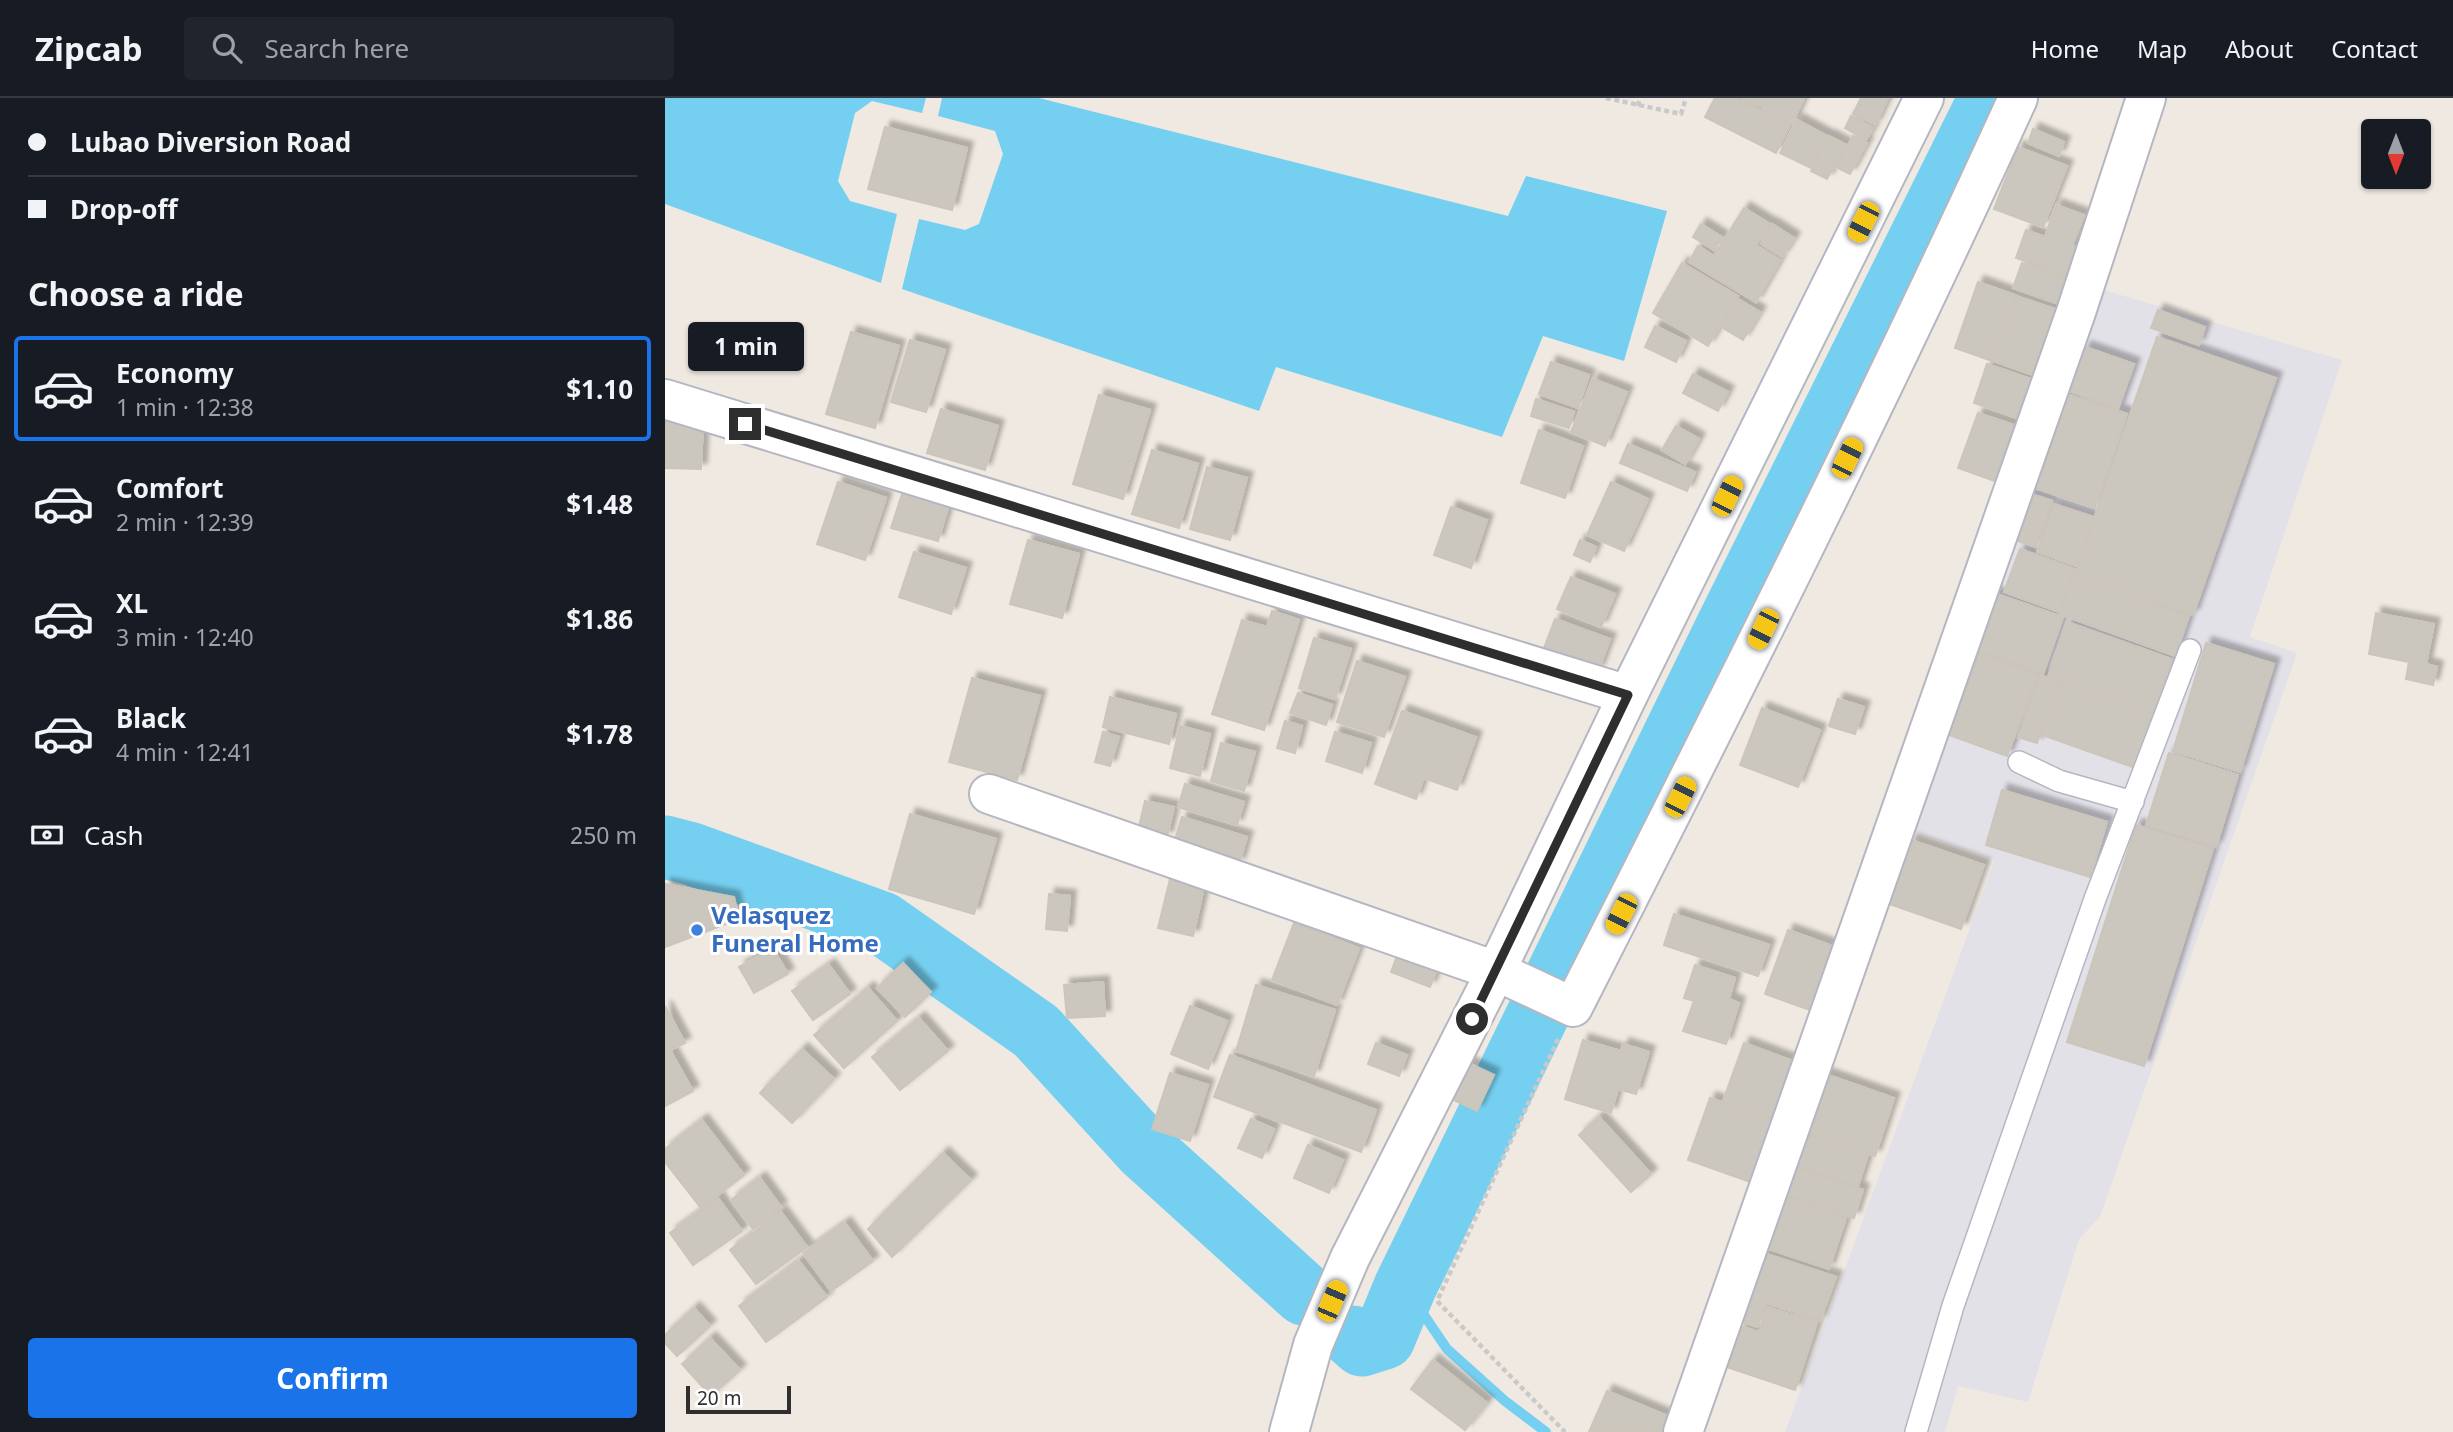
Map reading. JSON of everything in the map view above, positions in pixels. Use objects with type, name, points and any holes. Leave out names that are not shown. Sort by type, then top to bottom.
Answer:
[{"type":"street","points":[[1289,1432],[1313,1345],[1350,1258],[1502,974],[1628,695],[1924,98]]},
{"type":"street","points":[[989,794],[1502,974],[1567,1005],[1716,726],[1900,351],[2018,98]]},
{"type":"street","points":[[1683,1432],[2076,312],[2146,98]]},
{"type":"street","points":[[665,399],[1628,695]]},
{"type":"lane","points":[[1916,1432],[1966,1266],[2095,899],[2190,650]]},
{"type":"lane","points":[[2019,762],[2059,781],[2133,802]]},
{"type":"path","points":[[1607,98],[1681,114],[1686,98]]},
{"type":"path","points":[[1638,106],[1640,98]]},
{"type":"path","points":[[1565,1432],[1437,1301],[1567,1005]]},
{"type":"shaded area","points":[[2090,286],[2342,360],[2250,637],[2297,653],[2100,1217],[2079,1239],[2028,1402],[1958,1386],[1945,1432],[1785,1432],[1995,860],[1905,829]]},
{"type":"water","points":[[665,98],[926,98],[922,113],[872,101],[855,113],[838,181],[850,201],[897,214],[881,283],[665,204]]},
{"type":"water","points":[[942,98],[1039,98],[1508,216],[1526,176],[1667,211],[1624,361],[1543,336],[1502,437],[1276,367],[1259,411],[902,289],[919,219],[965,230],[979,224],[1003,154],[995,131],[938,116]]},
{"type":"building","points":[[1715,98],[1735,98],[1790,125],[1776,153],[1705,117]]},
{"type":"building","points":[[1741,98],[1766,98],[1761,107]]},
{"type":"building","points":[[1768,98],[1804,98],[1792,124],[1762,110]]},
{"type":"building","points":[[1861,98],[1888,98],[1875,125],[1853,114]]},
{"type":"building","points":[[1851,116],[1873,128],[1866,140],[1845,128]]},
{"type":"building","points":[[1797,120],[1827,136],[1811,168],[1780,153]]},
{"type":"building","points":[[885,127],[967,148],[952,210],[868,189]]},
{"type":"building","points":[[2033,129],[2064,142],[2059,156],[2028,143]]},
{"type":"building","points":[[1829,136],[1846,145],[1827,179],[1811,171]]},
{"type":"building","points":[[1853,136],[1867,143],[1850,174],[1836,167]]},
{"type":"building","points":[[2018,147],[2067,166],[2043,227],[1994,209]]},
{"type":"building","points":[[2056,205],[2084,215],[2072,246],[2084,249],[2073,278],[2016,258],[2026,230],[2045,237]]},
{"type":"building","points":[[1744,208],[1770,224],[1756,245],[1780,260],[1756,302],[1689,262],[1698,246],[1714,256]]},
{"type":"building","points":[[1701,224],[1722,237],[1714,250],[1693,237]]},
{"type":"building","points":[[1772,224],[1794,238],[1782,257],[1761,244]]},
{"type":"building","points":[[1682,263],[1738,296],[1708,346],[1653,313]]},
{"type":"building","points":[[2022,263],[2071,280],[2062,305],[2013,288]]},
{"type":"building","points":[[1978,282],[2015,295],[1992,361],[1955,348]]},
{"type":"building","points":[[2016,296],[2073,315],[2050,381],[1993,361]]},
{"type":"building","points":[[1738,299],[1760,312],[1743,340],[1721,327]]},
{"type":"building","points":[[2158,310],[2205,327],[2199,345],[2151,328]]},
{"type":"building","points":[[1655,326],[1686,341],[1676,362],[1645,347]]},
{"type":"building","points":[[851,332],[899,346],[875,428],[826,414]]},
{"type":"building","points":[[2157,337],[2276,378],[2193,615],[2075,574]]},
{"type":"building","points":[[910,340],[945,350],[926,412],[891,402]]},
{"type":"building","points":[[2085,347],[2134,364],[2118,409],[2069,391]]},
{"type":"building","points":[[1551,362],[1589,375],[1578,408],[1539,394]]},
{"type":"building","points":[[1987,364],[2045,384],[2031,423],[1974,403]]},
{"type":"building","points":[[1693,374],[1728,392],[1718,411],[1683,393]]},
{"type":"building","points":[[1593,379],[1627,392],[1605,446],[1571,432]]},
{"type":"building","points":[[2058,391],[2127,414],[2095,508],[2026,485]]},
{"type":"building","points":[[1099,395],[1150,410],[1123,499],[1073,484]]},
{"type":"building","points":[[1536,399],[1574,412],[1569,428],[1531,416]]},
{"type":"building","points":[[941,409],[998,426],[985,470],[927,453]]},
{"type":"building","points":[[1978,413],[2032,431],[2003,484],[1958,468]]},
{"type":"building","points":[[665,421],[703,422],[701,469],[665,468]]},
{"type":"building","points":[[1676,426],[1699,439],[1685,464],[1662,450]]},
{"type":"building","points":[[1539,430],[1583,446],[1565,498],[1521,483]]},
{"type":"building","points":[[1628,444],[1695,472],[1687,491],[1620,463]]},
{"type":"building","points":[[1152,450],[1198,464],[1179,528],[1132,514]]},
{"type":"building","points":[[1207,467],[1247,478],[1230,540],[1190,529]]},
{"type":"building","points":[[838,482],[886,498],[865,560],[817,544]]},
{"type":"building","points":[[1611,482],[1648,499],[1624,551],[1587,535]]},
{"type":"building","points":[[904,488],[950,501],[938,541],[891,528]]},
{"type":"building","points":[[2028,493],[2052,501],[2036,547],[2012,539]]},
{"type":"building","points":[[2054,504],[2093,517],[2076,566],[2037,552]]},
{"type":"building","points":[[1451,507],[1487,520],[1471,568],[1434,555]]},
{"type":"building","points":[[1028,540],[1079,554],[1062,618],[1010,604]]},
{"type":"building","points":[[1580,540],[1596,547],[1590,562],[1574,555]]},
{"type":"building","points":[[2020,549],[2075,569],[2059,612],[2004,592]]},
{"type":"building","points":[[914,552],[966,568],[951,614],[899,597]]},
{"type":"building","points":[[2074,575],[2189,616],[2175,656],[2059,614]]},
{"type":"building","points":[[1571,577],[1615,594],[1601,627],[1557,609]]},
{"type":"building","points":[[1994,593],[2063,617],[2043,674],[1974,649]]},
{"type":"building","points":[[1272,611],[1299,620],[1264,730],[1212,714],[1242,620],[1267,627]]},
{"type":"building","points":[[2376,613],[2434,624],[2426,664],[2437,667],[2433,685],[2406,679],[2409,662],[2369,654]]},
{"type":"building","points":[[1555,619],[1610,639],[1598,671],[1543,651]]},
{"type":"building","points":[[2067,622],[2172,659],[2153,714],[2048,677]]},
{"type":"building","points":[[1314,638],[1351,649],[1335,699],[1299,688]]},
{"type":"building","points":[[2206,643],[2274,664],[2240,772],[2173,751]]},
{"type":"building","points":[[1979,653],[2038,675],[2007,756],[1949,735]]},
{"type":"building","points":[[1357,661],[1405,677],[1384,737],[1337,722]]},
{"type":"building","points":[[2040,675],[2059,682],[2037,743],[2018,737]]},
{"type":"building","points":[[972,678],[1040,696],[1017,780],[949,762]]},
{"type":"building","points":[[2060,683],[2156,716],[2138,769],[2042,735]]},
{"type":"building","points":[[1298,693],[1332,705],[1326,725],[1290,713]]},
{"type":"building","points":[[1110,697],[1176,714],[1169,744],[1103,727]]},
{"type":"building","points":[[1838,699],[1864,707],[1855,734],[1829,726]]},
{"type":"building","points":[[1762,708],[1820,730],[1798,787],[1740,765]]},
{"type":"building","points":[[1402,711],[1476,737],[1457,790],[1424,778],[1416,799],[1375,784]]},
{"type":"building","points":[[1285,721],[1302,726],[1295,753],[1277,748]]},
{"type":"building","points":[[1180,726],[1210,734],[1200,776],[1170,768]]},
{"type":"building","points":[[1103,732],[1119,737],[1110,766],[1095,762]]},
{"type":"building","points":[[1335,732],[1371,743],[1362,773],[1326,761]]},
{"type":"building","points":[[1221,743],[1255,752],[1244,791],[1211,781]]},
{"type":"building","points":[[2169,753],[2238,775],[2216,847],[2146,825]]},
{"type":"building","points":[[1185,784],[1244,802],[1237,825],[1178,807]]},
{"type":"building","points":[[2002,790],[2107,822],[2090,877],[1986,845]]},
{"type":"building","points":[[1145,801],[1174,807],[1167,837],[1138,831]]},
{"type":"building","points":[[910,814],[996,839],[974,914],[889,889]]},
{"type":"building","points":[[1182,817],[1247,837],[1239,864],[1174,843]]},
{"type":"building","points":[[2136,825],[2213,849],[2144,1066],[2067,1042]]},
{"type":"building","points":[[1911,840],[1984,865],[1961,929],[1889,904]]},
{"type":"building","points":[[1171,875],[1205,883],[1193,936],[1158,928]]},
{"type":"building","points":[[665,884],[734,897],[739,919],[665,947]]},
{"type":"building","points":[[1049,894],[1070,896],[1067,931],[1046,929]]},
{"type":"building","points":[[1674,914],[1769,945],[1758,976],[1664,945]]},
{"type":"building","points":[[1294,923],[1359,948],[1337,1005],[1272,980]]},
{"type":"building","points":[[1788,930],[1844,950],[1821,1014],[1765,994]]},
{"type":"building","points":[[773,949],[788,974],[754,993],[739,967]]},
{"type":"building","points":[[1399,951],[1438,966],[1430,987],[1391,972]]},
{"type":"building","points":[[903,963],[931,992],[905,1017],[877,988]]},
{"type":"building","points":[[829,965],[850,994],[813,1020],[792,991]]},
{"type":"building","points":[[1695,965],[1735,978],[1729,999],[1739,1003],[1726,1044],[1683,1031],[1694,1001],[1684,998]]},
{"type":"building","points":[[1103,982],[1105,1016],[1067,1018],[1064,985]]},
{"type":"building","points":[[1256,985],[1335,1010],[1314,1076],[1236,1051]]},
{"type":"building","points":[[868,988],[897,1021],[844,1068],[814,1035]]},
{"type":"building","points":[[665,1006],[685,1043],[670,1050],[693,1091],[665,1106]]},
{"type":"building","points":[[1190,1006],[1227,1021],[1208,1069],[1171,1054]]},
{"type":"building","points":[[919,1018],[948,1051],[900,1090],[872,1057]]},
{"type":"building","points":[[1583,1040],[1621,1051],[1623,1044],[1649,1052],[1636,1094],[1618,1089],[1611,1113],[1565,1099]]},
{"type":"building","points":[[1376,1043],[1407,1055],[1399,1076],[1368,1064]]},
{"type":"building","points":[[1744,1043],[1804,1065],[1783,1122],[1723,1101]]},
{"type":"building","points":[[802,1049],[834,1079],[792,1123],[760,1093]]},
{"type":"building","points":[[1230,1055],[1376,1110],[1361,1152],[1214,1097]]},
{"type":"building","points":[[1460,1059],[1494,1075],[1477,1111],[1443,1095]]},
{"type":"building","points":[[1170,1073],[1208,1085],[1190,1141],[1152,1129]]},
{"type":"building","points":[[1822,1073],[1894,1098],[1875,1156],[1803,1132]]},
{"type":"building","points":[[1710,1098],[1775,1120],[1753,1183],[1688,1160]]},
{"type":"building","points":[[1599,1117],[1651,1174],[1631,1192],[1579,1135]]},
{"type":"building","points":[[1251,1119],[1274,1129],[1262,1158],[1238,1148]]},
{"type":"building","points":[[702,1120],[744,1175],[701,1208],[665,1162],[665,1149]]},
{"type":"building","points":[[1801,1133],[1868,1155],[1858,1186],[1791,1164]]},
{"type":"building","points":[[1308,1145],[1343,1160],[1329,1193],[1294,1178]]},
{"type":"building","points":[[943,1153],[971,1180],[892,1257],[868,1229]]},
{"type":"building","points":[[1791,1166],[1863,1190],[1854,1218],[1782,1194]]},
{"type":"building","points":[[760,1178],[781,1207],[753,1229],[731,1200]]},
{"type":"building","points":[[1778,1195],[1846,1218],[1829,1269],[1760,1246]]},
{"type":"building","points":[[718,1198],[742,1231],[693,1265],[670,1233]]},
{"type":"building","points":[[781,1212],[807,1247],[756,1284],[730,1250]]},
{"type":"building","points":[[845,1223],[873,1261],[831,1291],[803,1253]]},
{"type":"building","points":[[1763,1253],[1836,1277],[1820,1321],[1766,1303],[1757,1327],[1740,1321]]},
{"type":"building","points":[[799,1261],[827,1297],[766,1342],[739,1306]]},
{"type":"building","points":[[1767,1307],[1817,1323],[1795,1390],[1727,1367],[1741,1326],[1759,1332]]},
{"type":"building","points":[[694,1308],[710,1326],[677,1356],[665,1343],[665,1335]]},
{"type":"building","points":[[710,1338],[740,1370],[711,1396],[682,1364]]},
{"type":"building","points":[[1433,1360],[1487,1403],[1465,1430],[1411,1389]]},
{"type":"building","points":[[1607,1391],[1675,1419],[1670,1432],[1589,1432]]},
{"type":"waterway","points":[[1353,1337],[1362,1345],[1384,1338],[1405,1287],[1727,627],[1990,98]]},
{"type":"waterway","points":[[665,847],[692,854],[882,923],[1036,1031],[1145,1150],[1304,1294]]},
{"type":"waterway","points":[[1405,1287],[1447,1349],[1505,1401],[1546,1432]]},
{"type":"place","name":"Velasquez Funeral Home","points":[[697,930]]},
{"type":"route","points":[[745,424],[1628,695],[1472,1019]]}]
